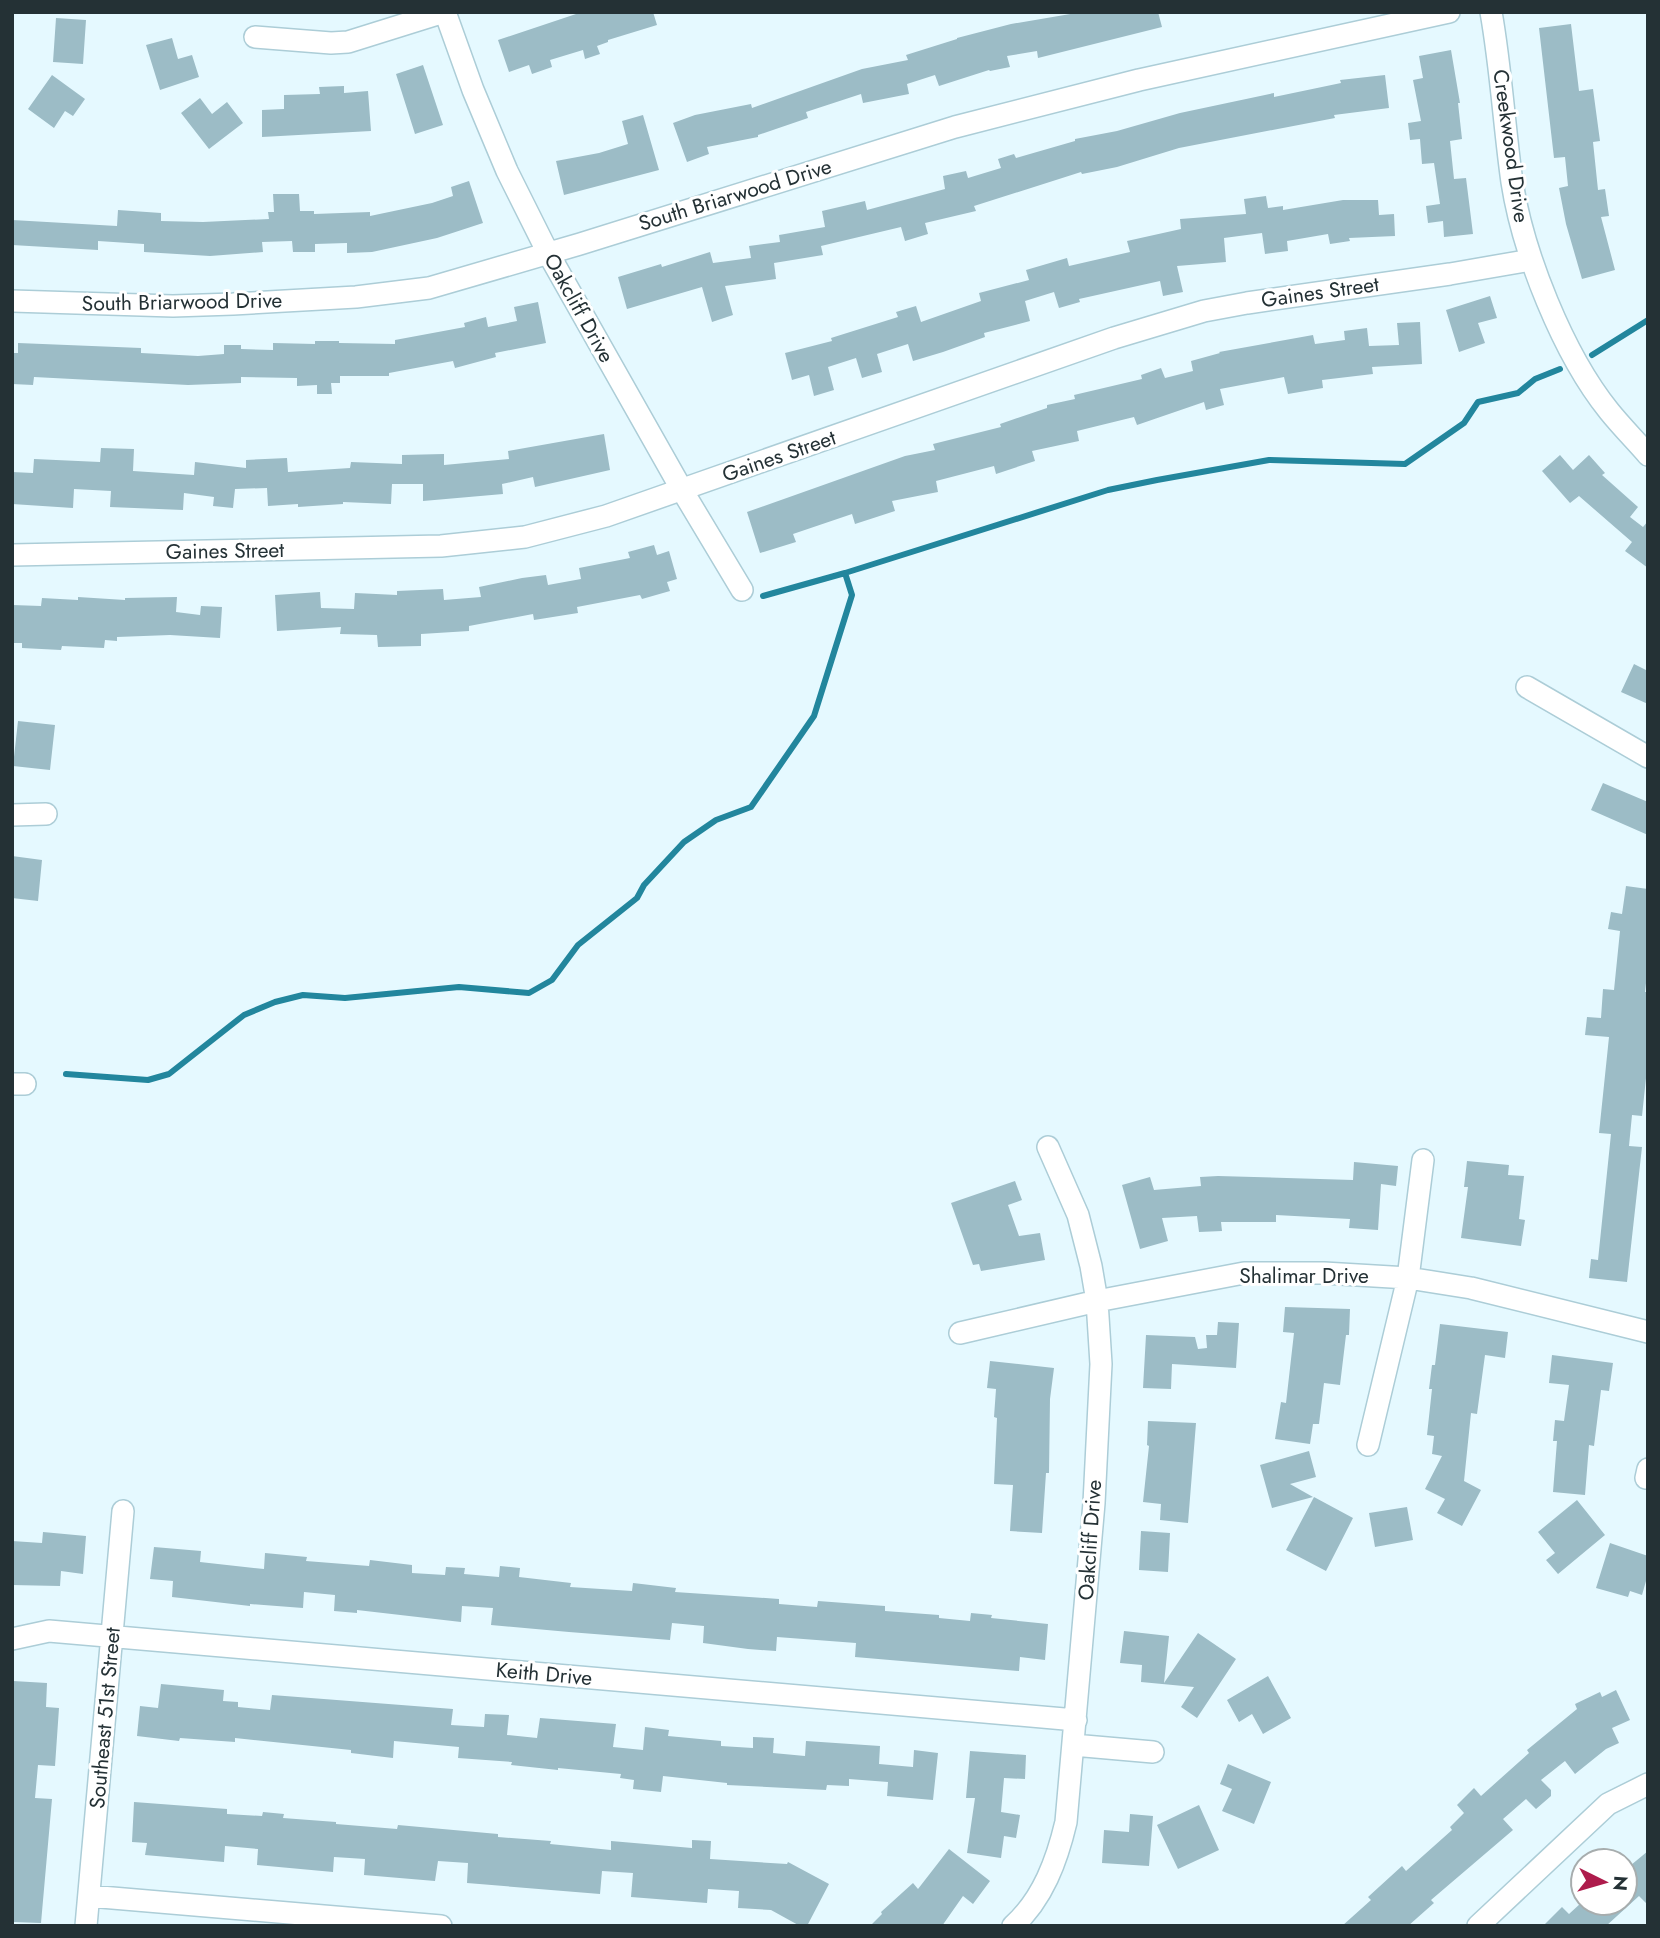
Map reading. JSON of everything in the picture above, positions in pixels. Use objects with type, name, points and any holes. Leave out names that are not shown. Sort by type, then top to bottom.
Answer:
[{"type":"street","points":[[254,37],[348,42],[445,12]]},
{"type":"street","name":"Oakcliff Drive","points":[[445,12],[473,90],[507,171],[548,253],[682,490],[742,590]]},
{"type":"street","name":"South Briarwood Drive","points":[[12,301],[173,306],[356,297],[429,288],[956,127],[1064,98],[1449,12]]},
{"type":"street","name":"Creekwood Drive","points":[[1491,12],[1499,58],[1512,183],[1531,260],[1557,321],[1589,382],[1608,409],[1648,455]]},
{"type":"street","name":"Gaines Street","points":[[12,555],[414,547],[525,537],[606,516],[1114,338],[1204,311],[1531,260]]},
{"type":"street","points":[[1527,687],[1648,757]]},
{"type":"street","points":[[12,815],[46,814]]},
{"type":"street","name":"Oakcliff Drive","points":[[1013,1926],[1044,1887],[1059,1852],[1066,1822],[1094,1503],[1100,1391],[1097,1301],[1091,1266],[1078,1215],[1048,1147]]},
{"type":"street","points":[[1368,1445],[1408,1278],[1423,1160]]},
{"type":"street","name":"Shalimar Drive","points":[[960,1333],[1097,1301],[1244,1273],[1324,1273],[1408,1278],[1471,1288],[1648,1332]]},
{"type":"street","name":"Southeast 51st Street","points":[[86,1926],[123,1511]]},
{"type":"street","name":"Keith Drive","points":[[12,1639],[49,1631],[1076,1720]]},
{"type":"street","points":[[1073,1745],[1153,1752]]},
{"type":"street","points":[[1478,1926],[1608,1804],[1648,1784]]},
{"type":"street","points":[[89,1896],[441,1926]]},
{"type":"building","points":[[582,12],[653,12],[657,25],[608,40],[597,46],[600,54],[585,59],[583,50],[550,60],[552,67],[532,74],[529,65],[509,72],[498,40]]},
{"type":"building","points":[[1082,12],[1158,12],[1162,27],[1038,58],[1037,51],[1007,56],[1010,67],[989,70],[939,86],[935,75],[907,84],[909,94],[863,103],[861,94],[806,112],[808,118],[758,137],[707,147],[709,154],[687,162],[673,123],[695,115],[751,104],[752,108],[862,69],[908,60],[906,55],[957,38],[1011,24]]},
{"type":"building","points":[[56,18],[86,20],[83,64],[53,62]]},
{"type":"building","points":[[1571,24],[1579,91],[1593,89],[1600,141],[1593,142],[1598,190],[1605,189],[1609,216],[1601,217],[1615,270],[1582,279],[1559,188],[1568,186],[1565,157],[1554,158],[1539,28]]},
{"type":"building","points":[[172,38],[178,59],[192,55],[199,77],[160,90],[146,45]]},
{"type":"building","points":[[1451,50],[1460,103],[1462,139],[1450,141],[1454,179],[1466,178],[1473,234],[1444,237],[1443,221],[1428,223],[1426,206],[1440,204],[1434,163],[1422,164],[1420,139],[1410,140],[1408,123],[1421,121],[1413,80],[1423,78],[1419,56]]},
{"type":"building","points":[[423,65],[443,125],[415,134],[396,74]]},
{"type":"building","points":[[52,75],[85,99],[73,116],[65,111],[54,128],[28,109]]},
{"type":"building","points":[[1385,75],[1389,108],[1334,115],[1335,118],[1179,148],[1117,167],[1082,174],[1081,172],[974,206],[976,211],[925,223],[928,234],[905,241],[901,227],[821,246],[823,255],[774,263],[776,279],[725,286],[733,315],[712,322],[702,287],[627,309],[618,277],[710,252],[713,263],[751,258],[749,246],[780,242],[779,235],[825,227],[822,211],[865,201],[867,210],[945,189],[943,176],[966,171],[968,178],[1001,168],[998,159],[1014,154],[1016,158],[1075,139],[1117,131],[1180,113],[1274,93],[1274,97],[1341,83],[1340,80]]},
{"type":"building","points":[[344,86],[344,93],[368,91],[371,131],[262,137],[262,110],[284,109],[284,95],[320,94],[319,87]]},
{"type":"building","points":[[200,98],[212,114],[227,102],[243,123],[209,149],[181,113]]},
{"type":"building","points":[[643,115],[659,170],[564,195],[556,161],[628,144],[622,121]]},
{"type":"building","points":[[469,181],[483,223],[437,238],[372,252],[347,253],[347,243],[315,244],[315,252],[293,252],[292,241],[262,242],[263,252],[210,256],[144,252],[144,244],[98,241],[98,250],[12,245],[12,220],[117,226],[118,210],[161,213],[161,221],[269,219],[268,212],[274,212],[273,194],[299,194],[300,211],[314,211],[314,214],[370,212],[370,216],[453,196],[451,187]]},
{"type":"building","points":[[1266,196],[1268,208],[1283,206],[1283,210],[1343,200],[1378,200],[1379,215],[1394,214],[1395,236],[1349,238],[1350,241],[1330,244],[1328,234],[1287,241],[1288,251],[1265,254],[1262,233],[1224,238],[1226,262],[1177,266],[1183,292],[1163,296],[1160,281],[1079,299],[1080,302],[1059,308],[1054,292],[1025,301],[1030,321],[984,333],[985,337],[943,352],[913,361],[908,344],[877,354],[882,372],[862,378],[856,358],[828,367],[834,390],[814,396],[809,375],[792,380],[785,353],[832,341],[831,338],[898,317],[896,312],[916,306],[921,322],[981,301],[979,293],[1029,280],[1026,270],[1067,258],[1069,266],[1130,252],[1127,241],[1181,229],[1180,219],[1246,214],[1244,199]]},
{"type":"building","points":[[1490,296],[1497,318],[1478,323],[1485,343],[1459,352],[1446,310]]},
{"type":"building","points":[[538,302],[546,343],[495,353],[496,357],[455,368],[453,361],[389,373],[389,376],[340,376],[340,383],[331,383],[332,394],[317,394],[317,385],[297,386],[297,378],[241,377],[241,383],[188,385],[34,377],[33,385],[12,384],[12,353],[18,353],[18,343],[141,348],[141,353],[198,356],[224,354],[224,345],[241,345],[241,349],[273,350],[273,343],[315,344],[315,341],[339,341],[395,344],[395,340],[465,327],[464,323],[486,317],[488,327],[517,321],[514,307]]},
{"type":"building","points":[[1420,322],[1422,364],[1372,367],[1373,374],[1322,380],[1323,388],[1288,394],[1284,377],[1220,389],[1224,405],[1206,410],[1204,402],[1137,425],[1134,417],[1077,431],[1079,441],[1032,451],[1035,461],[996,474],[994,466],[936,481],[938,492],[892,501],[895,511],[855,524],[852,514],[793,534],[796,542],[760,553],[747,512],[905,456],[935,450],[933,444],[1001,427],[1000,424],[1047,408],[1047,405],[1075,399],[1074,395],[1142,379],[1141,375],[1161,368],[1165,378],[1193,371],[1191,361],[1219,352],[1313,335],[1315,344],[1345,340],[1344,331],[1367,328],[1369,346],[1399,345],[1397,323]]},
{"type":"building","points":[[604,434],[610,470],[535,487],[533,477],[502,484],[503,494],[423,501],[423,484],[392,484],[391,504],[343,502],[298,507],[298,504],[268,506],[267,488],[235,489],[233,508],[213,506],[214,497],[184,493],[183,510],[110,507],[111,491],[74,489],[73,508],[12,504],[12,472],[33,473],[34,459],[100,462],[101,448],[134,449],[133,471],[194,475],[195,462],[246,468],[246,460],[287,458],[288,472],[350,468],[351,462],[402,464],[402,455],[444,454],[444,465],[509,459],[508,451]]},
{"type":"building","points":[[1560,455],[1573,470],[1589,455],[1605,473],[1602,475],[1638,507],[1630,517],[1643,527],[1648,521],[1648,568],[1625,551],[1632,542],[1579,496],[1570,503],[1542,471]]},
{"type":"building","points":[[654,545],[657,555],[669,551],[677,579],[667,582],[670,591],[642,599],[640,595],[577,607],[578,613],[534,620],[533,614],[469,626],[469,631],[421,634],[421,646],[378,647],[377,635],[340,634],[341,627],[277,631],[275,595],[320,592],[321,608],[354,609],[355,593],[397,595],[397,591],[443,589],[444,600],[481,597],[479,587],[522,578],[546,575],[548,585],[581,579],[579,568],[630,558],[628,552]]},
{"type":"building","points":[[78,597],[125,600],[177,597],[176,612],[200,615],[201,606],[222,607],[220,638],[170,635],[117,637],[117,641],[105,640],[104,648],[62,646],[61,650],[22,648],[22,643],[12,643],[12,605],[41,606],[42,598],[78,600]]},
{"type":"building","points":[[1634,664],[1648,671],[1648,704],[1621,692]]},
{"type":"building","points":[[18,721],[55,725],[50,770],[13,766]]},
{"type":"building","points":[[1603,783],[1648,802],[1648,835],[1591,810]]},
{"type":"building","points":[[12,856],[42,860],[38,901],[12,898]]},
{"type":"building","points":[[1626,886],[1648,889],[1648,965],[1645,992],[1648,992],[1648,1059],[1642,1116],[1632,1115],[1629,1146],[1642,1147],[1627,1282],[1589,1278],[1591,1259],[1598,1260],[1611,1134],[1599,1133],[1609,1037],[1585,1035],[1587,1017],[1601,1018],[1603,989],[1614,990],[1620,931],[1608,929],[1611,912],[1622,914]]},
{"type":"building","points":[[1467,1161],[1509,1165],[1508,1175],[1524,1176],[1519,1219],[1525,1220],[1521,1246],[1461,1238],[1468,1187],[1464,1187]]},
{"type":"building","points":[[1354,1162],[1398,1166],[1396,1186],[1381,1184],[1378,1230],[1349,1228],[1350,1219],[1276,1215],[1276,1222],[1221,1222],[1222,1231],[1199,1232],[1197,1216],[1162,1218],[1168,1241],[1140,1249],[1122,1185],[1150,1177],[1154,1190],[1201,1186],[1200,1177],[1218,1176],[1353,1180]]},
{"type":"building","points":[[1015,1181],[1022,1200],[1008,1205],[1019,1236],[1040,1233],[1045,1260],[981,1271],[979,1264],[973,1265],[951,1203]]},
{"type":"building","points":[[1285,1307],[1350,1309],[1349,1335],[1346,1335],[1340,1385],[1324,1383],[1319,1424],[1313,1424],[1310,1444],[1275,1439],[1281,1402],[1286,1403],[1294,1333],[1283,1332]]},
{"type":"building","points":[[1218,1322],[1239,1323],[1236,1368],[1172,1364],[1171,1389],[1143,1388],[1146,1335],[1195,1337],[1198,1349],[1207,1348],[1206,1335],[1217,1335]]},
{"type":"building","points":[[1440,1324],[1508,1332],[1505,1358],[1485,1355],[1477,1414],[1471,1413],[1464,1481],[1481,1490],[1462,1526],[1437,1513],[1445,1499],[1425,1489],[1442,1456],[1432,1454],[1434,1436],[1427,1435],[1432,1389],[1429,1389]]},
{"type":"building","points":[[1552,1355],[1613,1363],[1609,1391],[1601,1390],[1594,1446],[1589,1445],[1585,1495],[1553,1492],[1557,1441],[1553,1441],[1555,1420],[1564,1421],[1569,1385],[1549,1383]]},
{"type":"building","points":[[990,1361],[1054,1368],[1050,1399],[1049,1473],[1046,1473],[1042,1533],[1010,1531],[1013,1485],[994,1484],[997,1418],[994,1417],[996,1389],[987,1388]]},
{"type":"building","points":[[1148,1421],[1196,1423],[1188,1523],[1160,1520],[1161,1504],[1143,1502],[1149,1446]]},
{"type":"building","points":[[1309,1451],[1316,1477],[1290,1484],[1313,1497],[1272,1508],[1260,1465]]},
{"type":"building","points":[[1314,1497],[1353,1518],[1326,1571],[1286,1550]]},
{"type":"building","points":[[1577,1500],[1605,1535],[1558,1574],[1546,1560],[1555,1553],[1538,1532]]},
{"type":"building","points":[[1407,1507],[1413,1540],[1375,1547],[1369,1513]]},
{"type":"building","points":[[1141,1531],[1170,1533],[1168,1572],[1139,1570]]},
{"type":"building","points":[[43,1532],[86,1536],[83,1574],[61,1571],[60,1586],[12,1585],[12,1541],[42,1543]]},
{"type":"building","points":[[1610,1543],[1648,1556],[1648,1574],[1642,1595],[1630,1591],[1628,1597],[1596,1588]]},
{"type":"building","points":[[154,1547],[201,1551],[200,1562],[264,1569],[265,1553],[307,1557],[306,1561],[369,1566],[370,1560],[412,1565],[412,1573],[445,1575],[446,1567],[465,1568],[464,1574],[499,1577],[500,1566],[520,1568],[519,1577],[571,1583],[570,1587],[632,1591],[633,1583],[676,1588],[675,1592],[779,1599],[779,1604],[817,1607],[818,1601],[885,1606],[885,1611],[939,1615],[939,1618],[970,1621],[971,1613],[992,1615],[991,1618],[1048,1624],[1045,1660],[1020,1657],[1019,1671],[855,1657],[856,1643],[777,1637],[776,1651],[748,1649],[703,1643],[704,1626],[672,1623],[670,1640],[569,1632],[491,1625],[493,1608],[462,1606],[461,1622],[357,1610],[357,1613],[334,1611],[335,1595],[304,1592],[303,1608],[250,1606],[172,1597],[173,1581],[150,1579]]},
{"type":"building","points":[[1124,1631],[1169,1636],[1164,1683],[1198,1633],[1236,1659],[1197,1718],[1181,1707],[1194,1687],[1141,1682],[1142,1665],[1120,1663]]},
{"type":"building","points":[[1268,1676],[1291,1718],[1263,1734],[1252,1714],[1239,1722],[1227,1700]]},
{"type":"building","points":[[13,1681],[47,1683],[46,1707],[59,1708],[55,1766],[38,1765],[35,1798],[52,1799],[41,1923],[12,1922]]},
{"type":"building","points":[[161,1684],[224,1690],[223,1701],[238,1702],[238,1707],[270,1710],[272,1695],[453,1709],[451,1725],[484,1727],[485,1714],[509,1715],[507,1735],[537,1738],[540,1718],[616,1724],[613,1747],[643,1750],[645,1727],[669,1730],[668,1736],[721,1741],[721,1746],[753,1748],[753,1737],[774,1738],[773,1753],[805,1756],[806,1741],[880,1746],[879,1764],[913,1767],[914,1750],[938,1753],[933,1800],[887,1796],[888,1782],[849,1779],[849,1786],[827,1785],[826,1790],[727,1785],[663,1776],[661,1792],[633,1789],[634,1780],[620,1778],[621,1774],[558,1770],[511,1765],[512,1762],[458,1758],[459,1747],[394,1741],[393,1758],[351,1753],[351,1750],[235,1738],[235,1742],[180,1738],[179,1741],[137,1736],[140,1706],[158,1708]]},
{"type":"building","points":[[1616,1690],[1630,1720],[1612,1728],[1619,1743],[1606,1749],[1575,1774],[1565,1761],[1541,1780],[1551,1790],[1551,1796],[1536,1809],[1526,1799],[1503,1819],[1513,1830],[1431,1900],[1434,1903],[1408,1926],[1342,1926],[1371,1900],[1368,1897],[1402,1866],[1406,1871],[1452,1830],[1450,1827],[1464,1813],[1457,1805],[1474,1788],[1481,1796],[1529,1753],[1527,1750],[1577,1709],[1575,1704],[1600,1692],[1602,1697]]},
{"type":"building","points":[[970,1751],[1026,1755],[1025,1779],[1004,1778],[1001,1812],[1020,1815],[1016,1838],[1004,1836],[1001,1858],[967,1853],[975,1798],[966,1798]]},
{"type":"building","points":[[1228,1764],[1271,1782],[1254,1824],[1222,1811],[1232,1789],[1220,1784]]},
{"type":"building","points":[[134,1802],[227,1809],[227,1814],[284,1814],[283,1818],[336,1824],[397,1829],[398,1825],[498,1834],[498,1837],[611,1850],[611,1841],[692,1848],[692,1840],[711,1841],[710,1859],[788,1862],[829,1884],[807,1926],[800,1926],[771,1910],[738,1908],[739,1891],[708,1889],[707,1903],[631,1897],[633,1873],[602,1871],[600,1894],[467,1883],[468,1863],[438,1861],[435,1881],[364,1875],[365,1859],[334,1857],[333,1872],[257,1865],[258,1849],[225,1846],[224,1862],[145,1855],[147,1843],[132,1842]]},
{"type":"building","points":[[1199,1805],[1219,1850],[1178,1869],[1157,1825]]},
{"type":"building","points":[[1130,1814],[1153,1816],[1149,1866],[1102,1863],[1104,1830],[1129,1832]]},
{"type":"building","points":[[949,1849],[990,1881],[973,1904],[963,1896],[942,1926],[870,1926],[881,1912],[913,1883],[918,1889]]},
{"type":"building","points":[[1648,1851],[1648,1905],[1639,1896],[1639,1858]]},
{"type":"building","points":[[1562,1907],[1569,1917],[1616,1917],[1606,1926],[1543,1926]]},
{"type":"waterway","points":[[1592,355],[1648,320]]},
{"type":"waterway","points":[[66,1074],[148,1080],[169,1074],[244,1015],[275,1002],[303,995],[345,998],[459,987],[529,993],[552,980],[578,945],[637,898],[644,885],[684,842],[716,820],[751,807],[814,716],[852,595],[845,573],[1108,490],[1157,480],[1269,460],[1405,464],[1464,423],[1478,402],[1518,393],[1535,379],[1560,369]]},
{"type":"waterway","points":[[763,596],[845,573]]}]
